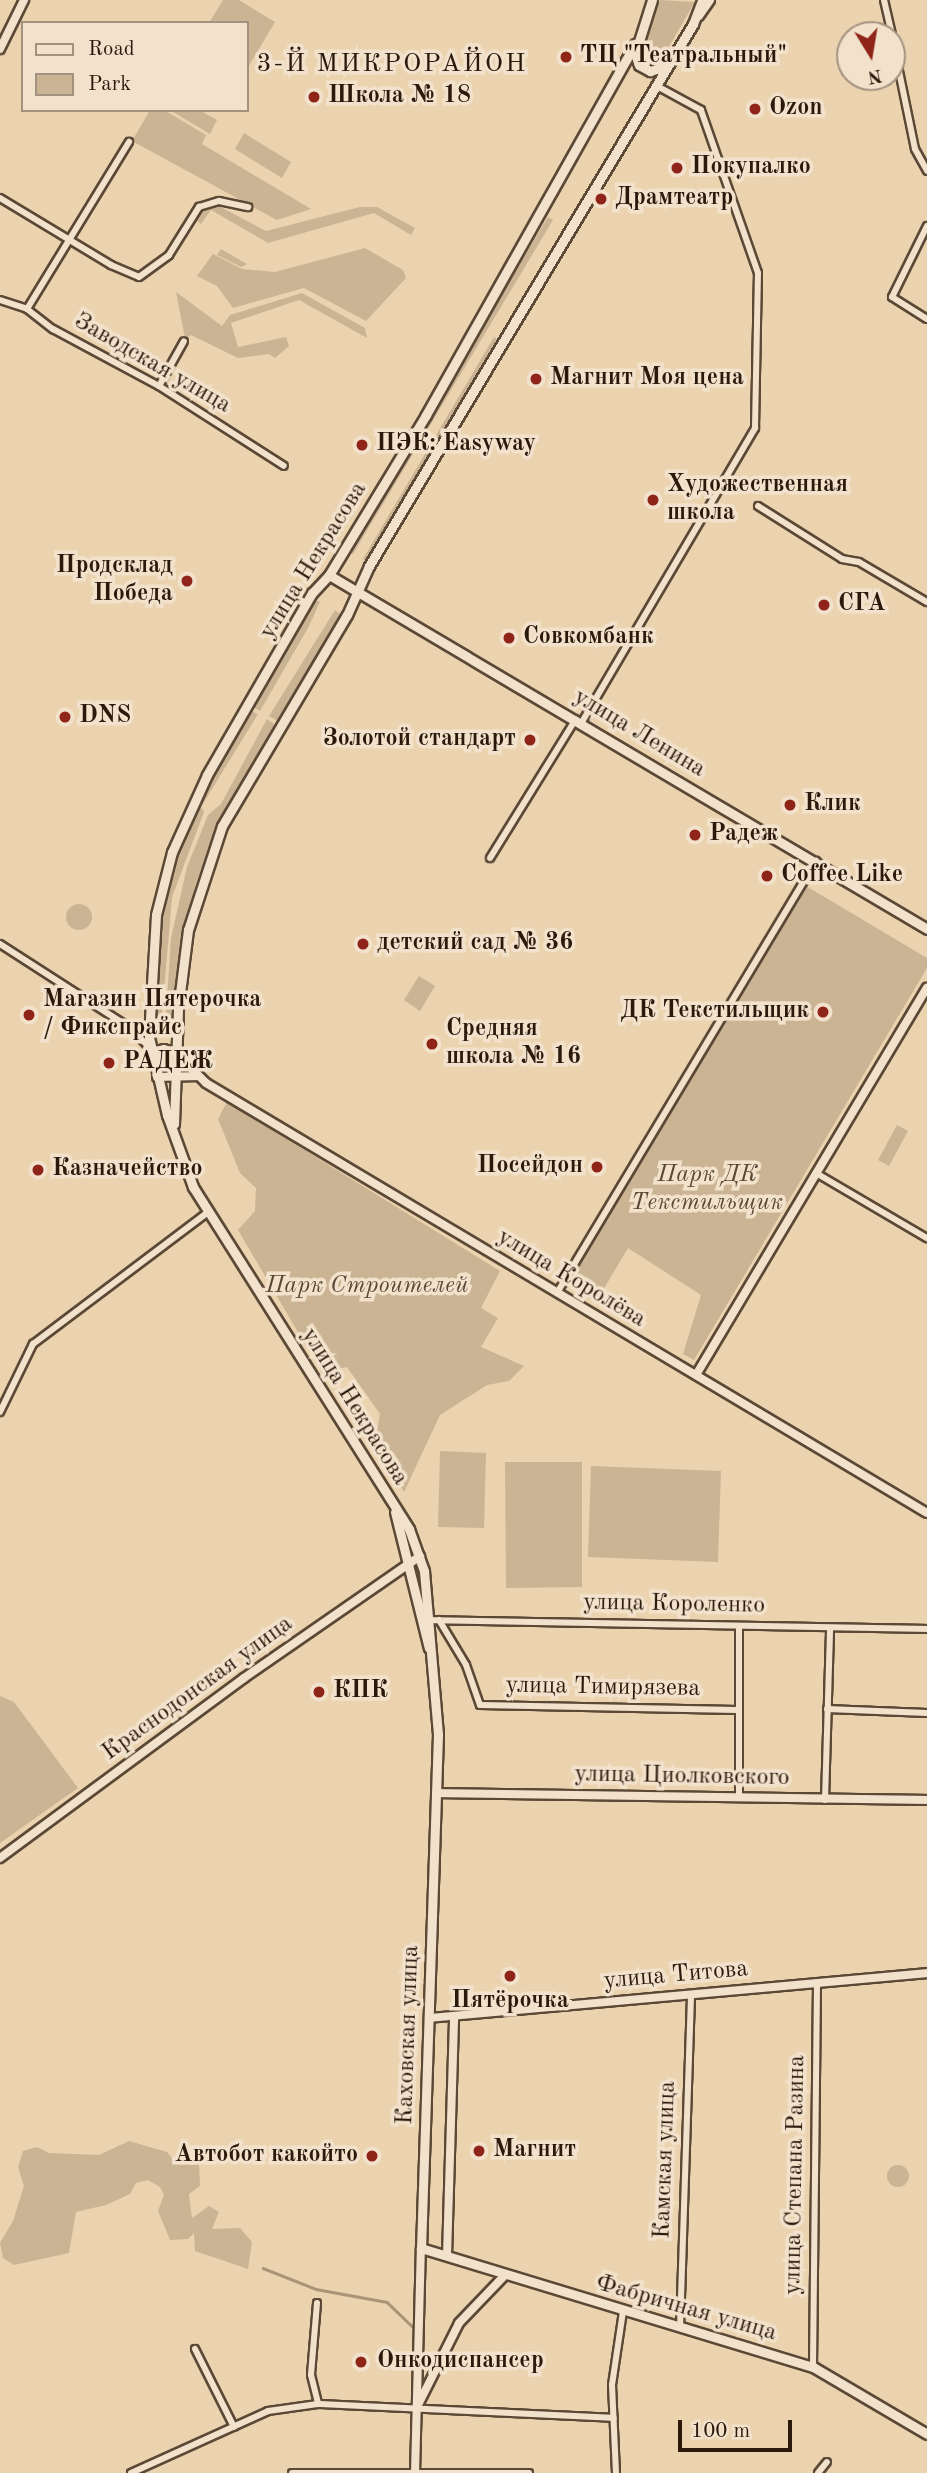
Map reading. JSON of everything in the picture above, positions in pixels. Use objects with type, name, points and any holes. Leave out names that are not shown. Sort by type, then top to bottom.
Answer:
[{"type":"main road","name":"улица Некрасова","points":[[174,1133],[176,1053],[188,930],[210,856],[244,787],[347,615],[357,589],[693,23],[702,0]]},
{"type":"main road","name":"улица Некрасова","points":[[420,1556],[393,1504],[207,1213],[186,1172],[157,1077],[149,1028],[151,951],[173,852],[207,775],[312,593],[329,575],[426,415],[635,44],[649,3]]},
{"type":"main road","points":[[635,44],[636,60],[644,69],[655,71],[668,65]]},
{"type":"main road","name":"улица Ленина","points":[[329,575],[357,589],[927,929]]},
{"type":"main road","name":"Каховская улица","points":[[393,1504],[405,1565],[434,1666]]},
{"type":"main road","name":"Каховская улица","points":[[420,1556],[435,1620],[436,1793],[421,2248]]},
{"type":"main road","name":"Фабричная улица","points":[[421,2248],[813,2367],[927,2434]]},
{"type":"street","points":[[0,49],[24,0]]},
{"type":"street","points":[[693,23],[710,0]]},
{"type":"street","points":[[884,0],[889,21]]},
{"type":"street","points":[[490,858],[546,765],[579,721],[755,428],[758,273],[701,110],[655,85]]},
{"type":"street","points":[[903,91],[915,149],[927,171]]},
{"type":"street","points":[[27,309],[71,242],[129,142]]},
{"type":"street","points":[[0,198],[71,242],[139,277],[169,255],[199,207],[219,201],[248,207]]},
{"type":"street","points":[[927,226],[892,293],[893,300],[927,319]]},
{"type":"street","name":"Заводская улица","points":[[0,300],[27,309],[52,329],[159,386],[284,466]]},
{"type":"street","points":[[159,386],[184,341]]},
{"type":"street","points":[[758,506],[842,559],[859,562],[927,602]]},
{"type":"street","points":[[556,1293],[816,861]]},
{"type":"street","points":[[0,944],[130,1027],[153,1052],[164,1048],[176,1053]]},
{"type":"street","points":[[696,1375],[927,988]]},
{"type":"street","name":"улица Королёва","points":[[176,1053],[198,1076],[927,1513]]},
{"type":"street","points":[[157,1077],[198,1076]]},
{"type":"street","points":[[816,1173],[927,1238]]},
{"type":"street","points":[[0,1412],[33,1344],[207,1213]]},
{"type":"street","name":"Краснодонская улица","points":[[0,1858],[420,1556]]},
{"type":"street","name":"улица Короленко","points":[[421,1619],[927,1629]]},
{"type":"street","name":"улица Тимирязева","points":[[435,1620],[466,1665],[480,1705],[737,1710]]},
{"type":"street","points":[[739,1626],[739,1797]]},
{"type":"street","points":[[825,1800],[830,1629]]},
{"type":"street","points":[[827,1709],[927,1713]]},
{"type":"street","name":"улица Циолковского","points":[[436,1793],[927,1800]]},
{"type":"street","name":"улица Титова","points":[[429,2018],[927,1973]]},
{"type":"street","name":"улица Степана Разина","points":[[813,2367],[817,1983]]},
{"type":"street","name":"Камская улица","points":[[680,2328],[691,1994]]},
{"type":"street","points":[[447,2256],[454,2015]]},
{"type":"street","name":"Каховская улица","points":[[415,2472],[421,2248]]},
{"type":"street","points":[[418,2406],[459,2323],[505,2275]]},
{"type":"street","points":[[317,2303],[311,2375],[318,2404]]},
{"type":"street","points":[[616,2473],[612,2385],[623,2311]]},
{"type":"street","points":[[195,2349],[234,2427]]},
{"type":"street","points":[[131,2473],[268,2412],[318,2404],[418,2406],[614,2418]]},
{"type":"street","points":[[818,2473],[827,2462]]},
{"type":"street","points":[[292,2473],[529,2473]]},
{"type":"green space","points":[[223,0],[239,0],[275,22],[248,67],[248,21],[210,21]]},
{"type":"green space","points":[[660,0],[695,2],[661,60],[651,64],[641,52]]},
{"type":"green space","points":[[149,112],[167,112],[206,135],[202,144],[311,209],[277,220],[132,141]]},
{"type":"green space","points":[[173,112],[203,112],[217,120],[210,134]]},
{"type":"green space","points":[[244,133],[291,162],[282,178],[235,149]]},
{"type":"green space","points":[[215,204],[266,231],[360,207],[377,207],[415,228],[411,235],[374,213],[268,243],[211,210],[201,224],[197,221],[206,207]]},
{"type":"green space","points":[[548,217],[553,220],[353,554],[349,552]]},
{"type":"green space","points":[[365,248],[403,270],[406,278],[366,321],[304,288],[233,308],[217,286],[197,276],[213,254],[242,269],[275,272]]},
{"type":"green space","points":[[221,249],[247,264],[241,267],[217,255]]},
{"type":"green space","points":[[176,292],[222,326],[230,315],[302,293],[365,328],[367,338],[299,300],[231,323],[238,347],[286,337],[289,346],[275,358],[269,354],[238,358],[191,335],[185,338]]},
{"type":"green space","points":[[494,337],[498,340],[367,562],[363,559]]},
{"type":"green space","points":[[313,599],[320,602],[308,628],[260,711],[251,706]]},
{"type":"green space","points":[[335,610],[341,615],[279,722],[269,716]]},
{"type":"green space","points":[[249,710],[258,714],[201,807],[204,812],[172,897],[161,1027],[154,1027],[158,944],[171,877],[200,797]]},
{"type":"green space","points":[[267,719],[277,726],[219,824],[196,883],[180,951],[175,1027],[165,1027],[171,938],[187,867],[208,815],[221,804]]},
{"type":"green space","name":"Парк ДК Текстильщик","points":[[801,883],[927,958],[927,968],[694,1360],[683,1354],[701,1295],[628,1248],[596,1302],[563,1282]]},
{"type":"green space","points":[[79,904],[88,908],[92,917],[88,926],[79,930],[70,926],[66,917],[70,908]]},
{"type":"green space","points":[[419,976],[435,986],[420,1011],[404,1000]]},
{"type":"green space","name":"Парк Строителей","points":[[227,1102],[500,1271],[481,1308],[498,1318],[481,1347],[524,1366],[509,1381],[487,1385],[440,1415],[404,1492],[375,1443],[380,1414],[347,1367],[322,1373],[238,1230],[255,1211],[256,1188],[240,1173],[218,1119]]},
{"type":"green space","points":[[897,1125],[908,1131],[889,1166],[878,1160]]},
{"type":"green space","points":[[440,1451],[486,1453],[484,1528],[438,1527]]},
{"type":"green space","points":[[505,1462],[582,1462],[582,1587],[506,1588]]},
{"type":"green space","points":[[591,1466],[721,1471],[718,1562],[588,1557]]},
{"type":"green space","points":[[0,1696],[14,1702],[78,1788],[0,1843]]},
{"type":"green space","points":[[129,2141],[167,2152],[175,2162],[199,2164],[200,2186],[189,2194],[192,2218],[209,2206],[219,2212],[212,2229],[240,2228],[252,2242],[248,2269],[195,2251],[194,2233],[188,2239],[170,2240],[158,2211],[164,2195],[160,2187],[148,2180],[136,2183],[130,2194],[106,2205],[76,2212],[69,2253],[14,2265],[3,2258],[0,2243],[13,2221],[24,2186],[18,2167],[23,2151],[37,2147],[49,2153],[99,2155]]},
{"type":"green space","points":[[898,2165],[906,2168],[909,2176],[906,2184],[898,2187],[890,2184],[887,2176],[890,2168]]},
{"type":"waterway","points":[[263,2268],[316,2289],[387,2302],[413,2327]]},
{"type":"place","name":"ТЦ \"Театральный\"","points":[[566,57]]},
{"type":"place","name":"Школа № 18","points":[[314,97]]},
{"type":"place","name":"Ozon","points":[[755,109]]},
{"type":"place","name":"Покупалко","points":[[677,168]]},
{"type":"place","name":"Драмтеатр","points":[[601,199]]},
{"type":"place","name":"Магнит Моя цена","points":[[536,379]]},
{"type":"place","name":"ПЭК: Easyway","points":[[362,445]]},
{"type":"place","name":"Художественная школа","points":[[653,500]]},
{"type":"place","name":"Продсклад Победа","points":[[187,581]]},
{"type":"place","name":"СГА","points":[[824,605]]},
{"type":"place","name":"Совкомбанк","points":[[509,638]]},
{"type":"place","name":"DNS","points":[[65,717]]},
{"type":"place","name":"Золотой стандарт","points":[[530,740]]},
{"type":"place","name":"Клик","points":[[790,805]]},
{"type":"place","name":"Радеж","points":[[695,835]]},
{"type":"place","name":"Coffee Like","points":[[767,876]]},
{"type":"place","name":"детский сад № 36","points":[[363,944]]},
{"type":"place","name":"ДК Текстильщик","points":[[823,1012]]},
{"type":"place","name":"Магазин Пятерочка / Фикспрайс","points":[[29,1015]]},
{"type":"place","name":"Средняя школа № 16","points":[[432,1044]]},
{"type":"place","name":"РАДЕЖ","points":[[109,1063]]},
{"type":"place","name":"Посейдон","points":[[597,1167]]},
{"type":"place","name":"Казначейство","points":[[38,1170]]},
{"type":"place","name":"КПК","points":[[319,1692]]},
{"type":"place","name":"Пятёрочка","points":[[510,1976]]},
{"type":"place","name":"Магнит","points":[[479,2151]]},
{"type":"place","name":"Автобот какойто","points":[[372,2156]]},
{"type":"place","name":"Онкодиспансер","points":[[361,2362]]},
{"type":"district","name":"3-Й МИКРОРАЙОН","points":[[392,65]]}]
